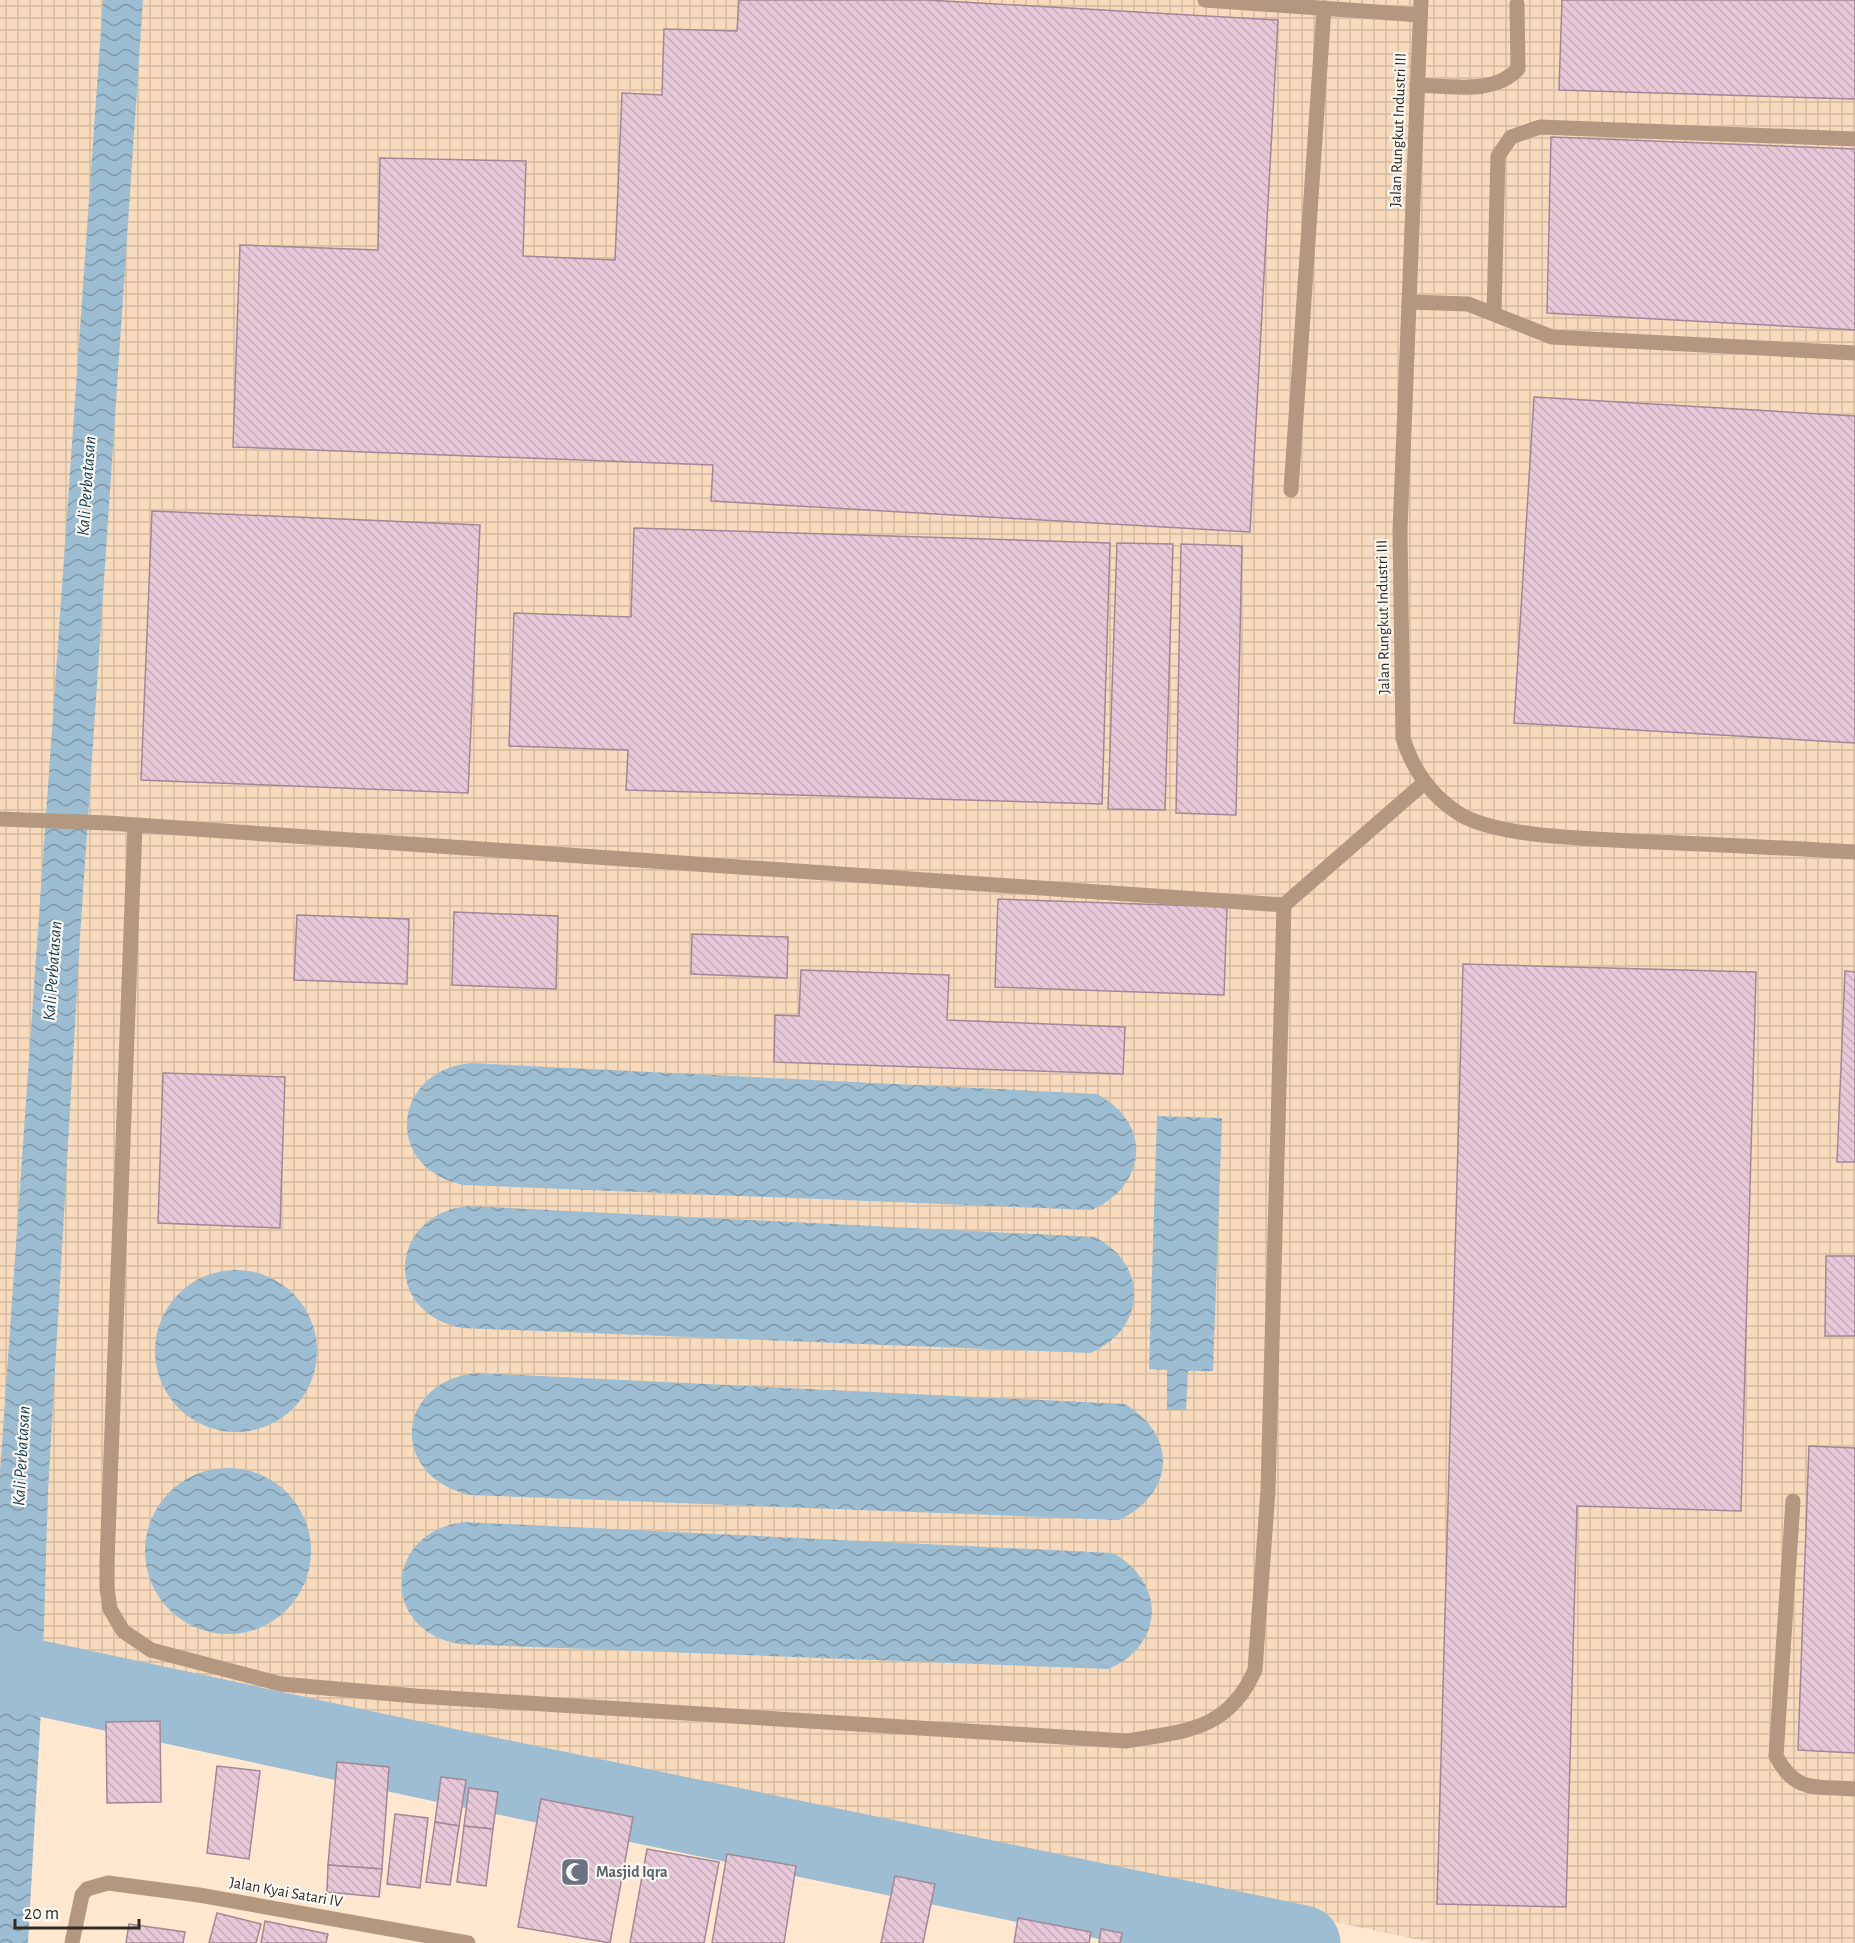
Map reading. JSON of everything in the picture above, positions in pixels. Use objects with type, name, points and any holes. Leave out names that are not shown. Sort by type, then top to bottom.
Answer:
[{"type":"street","points":[[1205,0],[1324,8],[1421,8]]},
{"type":"street","points":[[1417,85],[1495,85],[1509,79],[1518,69],[1517,4]]},
{"type":"street","points":[[1291,490],[1324,8]]},
{"type":"street","name":"Jalan Rungkut Industri III","points":[[1421,8],[1400,531],[1403,738],[1408,754],[1424,783],[1459,814],[1492,826],[1569,837],[1855,852]]},
{"type":"street","points":[[1494,313],[1498,156],[1511,137],[1540,128],[1855,139]]},
{"type":"street","points":[[1409,302],[1468,304],[1552,337],[1855,353]]},
{"type":"street","points":[[0,819],[108,823],[1284,905],[1424,783]]},
{"type":"street","points":[[135,826],[107,1570],[110,1609],[123,1631],[151,1650],[281,1684],[416,1696],[1126,1741],[1197,1729],[1227,1711],[1245,1693],[1255,1670],[1268,1490],[1284,905]]},
{"type":"street","points":[[1793,1502],[1776,1756],[1785,1774],[1799,1784],[1855,1789]]},
{"type":"street","name":"Jalan Kyai Satari IV","points":[[72,1943],[78,1902],[87,1889],[108,1883],[199,1895],[468,1943]]},
{"type":"shaded area","points":[[0,0],[1855,0],[1855,1943],[1434,1943],[0,1639]]},
{"type":"water","name":"Kali Perbatasan","points":[[103,0],[143,0],[80,937],[48,1491],[42,1692],[28,1943],[0,1943],[0,1473]]},
{"type":"water","points":[[470,1063],[1097,1094],[1115,1107],[1128,1121],[1135,1137],[1136,1154],[1133,1170],[1124,1186],[1110,1199],[1092,1210],[464,1185],[438,1176],[420,1161],[410,1142],[407,1122],[412,1102],[424,1084],[443,1070]]},
{"type":"water","points":[[1157,1116],[1222,1118],[1213,1371],[1188,1371],[1186,1410],[1167,1410],[1167,1370],[1149,1369]]},
{"type":"water","points":[[468,1206],[1095,1237],[1113,1249],[1125,1264],[1132,1280],[1134,1297],[1131,1313],[1122,1329],[1109,1342],[1090,1353],[462,1328],[436,1319],[418,1304],[408,1285],[405,1265],[410,1245],[422,1227],[441,1213]]},
{"type":"water","points":[[236,1270],[267,1276],[293,1294],[311,1320],[317,1351],[311,1382],[293,1408],[267,1426],[236,1432],[205,1426],[179,1408],[161,1382],[155,1351],[161,1320],[179,1294],[205,1276]]},
{"type":"water","points":[[476,1373],[1125,1404],[1142,1417],[1154,1432],[1161,1448],[1163,1464],[1159,1480],[1151,1495],[1138,1509],[1119,1520],[470,1495],[444,1485],[425,1470],[415,1451],[412,1431],[417,1411],[429,1393],[449,1380]]},
{"type":"water","points":[[228,1468],[260,1475],[287,1492],[304,1519],[311,1551],[304,1583],[287,1610],[260,1627],[228,1634],[196,1627],[169,1610],[152,1583],[145,1551],[152,1519],[169,1492],[196,1475]]},
{"type":"water","points":[[465,1522],[1113,1553],[1131,1566],[1143,1581],[1150,1597],[1152,1614],[1148,1630],[1140,1645],[1127,1658],[1108,1669],[459,1644],[433,1635],[415,1620],[404,1602],[402,1581],[406,1561],[419,1543],[438,1529]]},
{"type":"building","points":[[739,0],[926,0],[1278,20],[1250,532],[711,501],[713,465],[233,447],[240,245],[378,250],[380,158],[526,161],[523,256],[615,260],[622,93],[662,95],[664,29],[737,31]]},
{"type":"building","points":[[1562,0],[1855,0],[1855,99],[1559,90]]},
{"type":"building","points":[[1551,137],[1855,149],[1855,330],[1547,313]]},
{"type":"building","points":[[1534,397],[1855,416],[1855,743],[1514,723]]},
{"type":"building","points":[[152,511],[480,525],[468,793],[141,780]]},
{"type":"building","points":[[634,528],[1110,543],[1102,804],[626,790],[628,750],[509,746],[514,613],[631,617]]},
{"type":"building","points":[[1117,543],[1173,544],[1165,810],[1108,809]]},
{"type":"building","points":[[1181,544],[1242,546],[1236,815],[1176,813]]},
{"type":"building","points":[[998,899],[1227,907],[1224,995],[995,987]]},
{"type":"building","points":[[454,912],[558,916],[556,989],[452,985]]},
{"type":"building","points":[[297,915],[409,919],[407,984],[294,980]]},
{"type":"building","points":[[692,934],[788,937],[787,978],[691,974]]},
{"type":"building","points":[[1463,964],[1756,972],[1741,1511],[1577,1506],[1566,1907],[1437,1904]]},
{"type":"building","points":[[801,970],[949,975],[947,1020],[1125,1027],[1123,1074],[774,1062],[775,1015],[799,1016]]},
{"type":"building","points":[[1845,971],[1855,972],[1855,1162],[1837,1162]]},
{"type":"building","points":[[163,1073],[285,1077],[280,1228],[158,1223]]},
{"type":"building","points":[[1826,1256],[1855,1256],[1855,1336],[1825,1336]]},
{"type":"building","points":[[1809,1446],[1855,1448],[1855,1753],[1798,1750]]},
{"type":"building","points":[[160,1721],[161,1802],[107,1803],[106,1722]]},
{"type":"building","points":[[337,1762],[389,1767],[382,1869],[328,1865]]},
{"type":"building","points":[[217,1766],[260,1771],[249,1859],[207,1853]]},
{"type":"building","points":[[441,1777],[466,1780],[459,1826],[435,1822]]},
{"type":"building","points":[[469,1788],[498,1792],[493,1829],[464,1826]]},
{"type":"building","name":"Masjid Iqra","points":[[541,1799],[633,1817],[610,1943],[518,1927]]},
{"type":"building","points":[[395,1814],[428,1818],[420,1888],[387,1884]]},
{"type":"building","points":[[435,1822],[459,1826],[450,1885],[426,1882]]},
{"type":"building","points":[[464,1826],[493,1829],[486,1886],[457,1882]]},
{"type":"building","points":[[647,1849],[719,1862],[704,1943],[630,1943]]},
{"type":"building","points":[[727,1854],[796,1866],[784,1943],[712,1943]]},
{"type":"building","points":[[328,1865],[382,1869],[379,1897],[327,1892]]},
{"type":"building","points":[[895,1876],[935,1884],[923,1943],[881,1943]]},
{"type":"building","points":[[217,1913],[261,1924],[256,1943],[209,1943]]},
{"type":"building","points":[[1018,1918],[1091,1932],[1089,1943],[1014,1943]]},
{"type":"building","points":[[265,1921],[328,1934],[326,1943],[261,1943]]},
{"type":"building","points":[[129,1924],[185,1932],[183,1943],[126,1943]]},
{"type":"building","points":[[1101,1929],[1122,1933],[1120,1943],[1099,1943]]},
{"type":"waterway","points":[[15,1673],[453,1767],[1303,1943]]},
{"type":"place","name":"Masjid Iqra","points":[[575,1872]]}]
